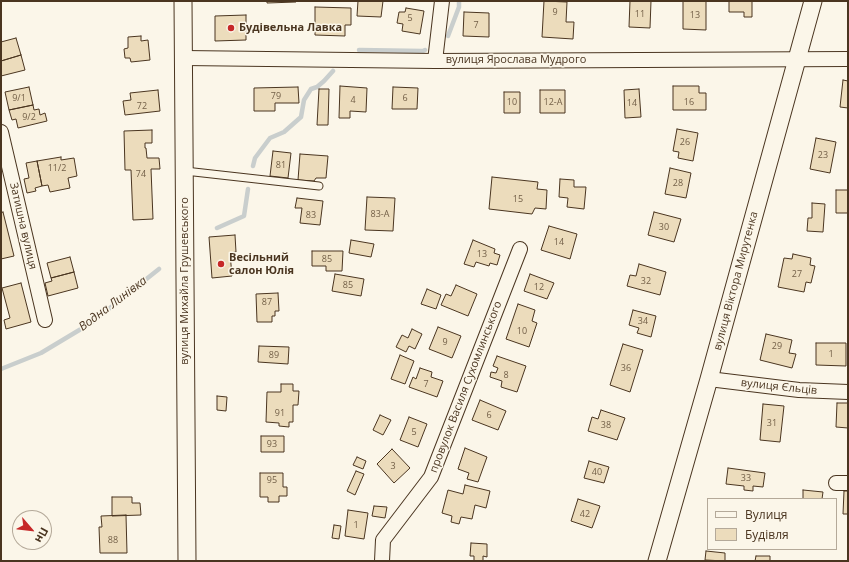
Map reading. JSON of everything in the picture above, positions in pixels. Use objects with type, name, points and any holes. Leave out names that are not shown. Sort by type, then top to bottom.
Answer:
[{"type":"street","name":"вулиця Михайла Грушевського","points":[[183,1],[187,561]]},
{"type":"street","points":[[435,61],[442,1]]},
{"type":"street","name":"вулиця Віктора Мирутенка","points":[[657,561],[709,379],[813,1]]},
{"type":"street","name":"вулиця Ярослава Мудрого","points":[[184,58],[435,61],[848,59]]},
{"type":"street","name":"Затишна вулиця","points":[[1,132],[45,320]]},
{"type":"street","name":"провулок Василя Сухомлинського","points":[[382,561],[383,540],[431,477],[520,250]]},
{"type":"street","name":"вулиця Єльців","points":[[709,379],[799,390],[848,392]]},
{"type":"lane","points":[[185,171],[319,186]]},
{"type":"building","points":[[267,1],[296,1],[296,2],[267,3]]},
{"type":"building","points":[[358,1],[383,1],[381,17],[357,16]]},
{"type":"building","points":[[544,1],[567,2],[566,22],[574,22],[573,39],[542,37]]},
{"type":"building","points":[[630,1],[651,1],[650,28],[629,27]]},
{"type":"building","points":[[683,1],[706,1],[706,30],[683,29]]},
{"type":"building","points":[[729,1],[752,1],[752,17],[744,17],[744,12],[729,12]]},
{"type":"building","points":[[315,7],[351,8],[351,25],[345,25],[345,36],[315,35]]},
{"type":"building","points":[[406,8],[424,11],[420,34],[402,31],[403,24],[397,23],[399,12],[405,12]]},
{"type":"building","points":[[464,12],[489,13],[489,37],[463,36]]},
{"type":"building","name":"Будівельна Лавка","points":[[246,15],[246,40],[215,41],[215,16]]},
{"type":"building","points":[[141,36],[141,41],[148,40],[150,60],[131,62],[130,58],[125,58],[124,49],[128,48],[128,37]]},
{"type":"building","points":[[16,38],[21,55],[1,61],[1,42]]},
{"type":"building","points":[[21,55],[25,70],[1,76],[1,61]]},
{"type":"building","points":[[843,80],[848,81],[848,108],[840,107]]},
{"type":"building","points":[[340,86],[367,88],[366,112],[350,111],[350,118],[339,118]]},
{"type":"building","points":[[673,86],[699,86],[699,93],[706,93],[706,110],[673,110]]},
{"type":"building","points":[[29,87],[33,105],[9,110],[5,92]]},
{"type":"building","points":[[298,87],[299,103],[275,103],[275,111],[254,111],[254,88]]},
{"type":"building","points":[[393,87],[418,88],[417,109],[392,109]]},
{"type":"building","points":[[319,89],[329,89],[328,125],[317,125]]},
{"type":"building","points":[[639,89],[641,117],[625,118],[624,90]]},
{"type":"building","points":[[158,90],[160,111],[125,115],[123,101],[131,100],[130,93]]},
{"type":"building","points":[[540,90],[565,90],[565,113],[540,113]]},
{"type":"building","points":[[504,92],[520,92],[520,113],[504,113]]},
{"type":"building","points":[[33,105],[34,110],[39,109],[40,115],[45,113],[47,121],[18,128],[16,119],[12,120],[9,110]]},
{"type":"building","points":[[677,129],[698,133],[693,161],[678,158],[679,152],[673,151]]},
{"type":"building","points":[[152,130],[152,143],[145,143],[147,158],[159,158],[160,169],[151,169],[153,219],[133,220],[131,170],[125,170],[124,131]]},
{"type":"building","points":[[816,138],[836,142],[830,173],[810,169]]},
{"type":"building","points":[[273,151],[291,153],[288,178],[270,176]]},
{"type":"building","points":[[300,154],[328,156],[326,178],[316,178],[314,181],[298,180]]},
{"type":"building","points":[[61,157],[61,160],[74,158],[77,176],[68,178],[70,188],[50,192],[48,185],[42,186],[37,161]]},
{"type":"building","points":[[37,161],[42,186],[35,188],[36,191],[27,193],[24,179],[29,178],[26,163]]},
{"type":"building","points":[[670,168],[691,173],[686,198],[665,194]]},
{"type":"building","points":[[492,177],[538,182],[537,189],[547,190],[546,209],[535,208],[532,214],[489,209]]},
{"type":"building","points":[[560,179],[574,180],[574,187],[586,187],[584,209],[567,207],[568,198],[559,197]]},
{"type":"building","points":[[836,190],[848,190],[848,213],[836,213]]},
{"type":"building","points":[[367,197],[395,198],[393,231],[365,230]]},
{"type":"building","points":[[297,198],[323,201],[320,225],[300,223],[302,208],[295,208]]},
{"type":"building","points":[[812,203],[825,204],[823,232],[807,231],[808,218],[812,218]]},
{"type":"building","points":[[3,212],[14,256],[1,259],[1,213]]},
{"type":"building","points":[[654,212],[681,219],[674,242],[648,235]]},
{"type":"building","points":[[549,226],[577,234],[570,259],[541,250]]},
{"type":"building","name":"Весільний салон Юлія","points":[[235,235],[236,252],[230,253],[232,276],[212,278],[209,237]]},
{"type":"building","points":[[351,240],[374,244],[371,257],[349,253]]},
{"type":"building","points":[[473,240],[495,249],[494,253],[500,255],[497,265],[490,263],[489,266],[476,262],[474,267],[464,264]]},
{"type":"building","points":[[312,251],[343,251],[342,271],[326,271],[326,266],[312,266]]},
{"type":"building","points":[[793,254],[811,258],[810,265],[815,266],[811,283],[806,282],[804,292],[778,287],[784,258],[792,259]]},
{"type":"building","points":[[70,257],[74,272],[51,278],[47,263]]},
{"type":"building","points":[[639,264],[666,272],[660,295],[627,286],[630,275],[636,276]]},
{"type":"building","points":[[74,272],[78,288],[48,296],[45,283],[52,281],[51,278]]},
{"type":"building","points":[[335,274],[364,279],[361,296],[332,291]]},
{"type":"building","points":[[530,274],[554,283],[547,299],[524,291]]},
{"type":"building","points":[[21,283],[31,322],[6,329],[4,320],[10,318],[2,288]]},
{"type":"building","points":[[456,285],[477,294],[468,316],[441,305],[446,294],[451,296]]},
{"type":"building","points":[[427,289],[441,295],[436,309],[421,304]]},
{"type":"building","points":[[278,293],[279,311],[275,311],[275,316],[272,316],[272,322],[257,322],[256,294]]},
{"type":"building","points":[[518,304],[535,310],[532,321],[537,323],[529,347],[506,339]]},
{"type":"building","points":[[633,310],[656,316],[651,337],[637,333],[639,328],[629,325]]},
{"type":"building","points":[[438,327],[461,336],[452,358],[429,349]]},
{"type":"building","points":[[412,329],[422,334],[415,349],[409,346],[406,352],[396,347],[402,335],[408,338]]},
{"type":"building","points":[[766,334],[792,340],[789,353],[796,354],[792,368],[760,360]]},
{"type":"building","points":[[816,343],[846,343],[846,366],[816,365]]},
{"type":"building","points":[[623,344],[643,350],[630,392],[610,385]]},
{"type":"building","points":[[259,346],[289,347],[288,364],[258,362]]},
{"type":"building","points":[[400,355],[414,361],[405,384],[391,379]]},
{"type":"building","points":[[497,356],[526,366],[517,392],[501,387],[502,381],[490,377],[491,372],[496,373],[498,368],[493,366]]},
{"type":"building","points":[[420,368],[432,372],[431,377],[443,381],[437,397],[409,387],[413,377],[416,379]]},
{"type":"building","points":[[281,384],[293,384],[293,391],[299,391],[298,405],[293,405],[293,422],[289,422],[289,427],[279,426],[279,423],[266,422],[267,392],[281,392]]},
{"type":"building","points":[[217,396],[227,397],[226,411],[217,410]]},
{"type":"building","points":[[480,400],[506,411],[498,430],[472,420]]},
{"type":"building","points":[[837,403],[848,403],[848,428],[836,427]]},
{"type":"building","points":[[763,404],[784,406],[780,442],[760,440]]},
{"type":"building","points":[[601,410],[625,418],[617,440],[588,431],[592,417],[598,419]]},
{"type":"building","points":[[380,415],[391,420],[383,435],[373,430]]},
{"type":"building","points":[[409,417],[427,424],[418,447],[400,440]]},
{"type":"building","points":[[261,436],[284,436],[284,452],[261,452]]},
{"type":"building","points":[[465,448],[487,457],[478,482],[467,479],[469,473],[458,469]]},
{"type":"building","points":[[392,449],[410,468],[394,483],[377,464]]},
{"type":"building","points":[[357,457],[366,461],[363,469],[353,465]]},
{"type":"building","points":[[589,461],[609,467],[604,483],[584,478]]},
{"type":"building","points":[[728,468],[765,473],[763,487],[753,486],[753,491],[744,490],[744,486],[726,484]]},
{"type":"building","points":[[356,471],[364,474],[355,495],[347,491]]},
{"type":"building","points":[[260,473],[283,473],[283,487],[287,487],[287,496],[279,496],[279,502],[268,502],[268,497],[260,497]]},
{"type":"building","points":[[465,485],[490,491],[486,508],[475,505],[472,519],[461,517],[459,524],[451,522],[452,516],[442,513],[448,490],[463,494]]},
{"type":"building","points":[[803,490],[823,492],[822,498],[803,498]]},
{"type":"building","points":[[844,491],[848,491],[848,514],[843,514]]},
{"type":"building","points":[[112,497],[132,497],[132,503],[140,503],[141,515],[112,516]]},
{"type":"building","points":[[578,499],[600,506],[592,528],[571,521]]},
{"type":"building","points":[[374,506],[387,507],[385,518],[372,516]]},
{"type":"building","points":[[348,510],[368,513],[364,539],[345,536]]},
{"type":"building","points":[[126,515],[127,553],[100,553],[99,527],[102,527],[101,516]]},
{"type":"building","points":[[334,525],[341,526],[339,539],[332,538]]},
{"type":"building","points":[[471,543],[487,544],[487,557],[483,556],[483,561],[474,561],[474,556],[470,556]]},
{"type":"building","points":[[706,551],[725,553],[725,561],[705,560]]},
{"type":"building","points":[[756,556],[770,556],[770,561],[755,561]]},
{"type":"waterway","points":[[448,36],[459,7],[459,1]]},
{"type":"waterway","points":[[359,50],[425,50]]},
{"type":"waterway","points":[[253,166],[255,158],[270,138],[284,132],[301,117],[304,100],[311,89],[317,87],[333,71]]},
{"type":"waterway","points":[[217,228],[244,216],[248,189]]},
{"type":"waterway","name":"Водна Линівка","points":[[1,369],[41,353],[91,323],[159,269]]},
{"type":"place","name":"Будівельна Лавка","points":[[231,28]]},
{"type":"place","name":"Весільний салон Юлія","points":[[221,264]]}]
